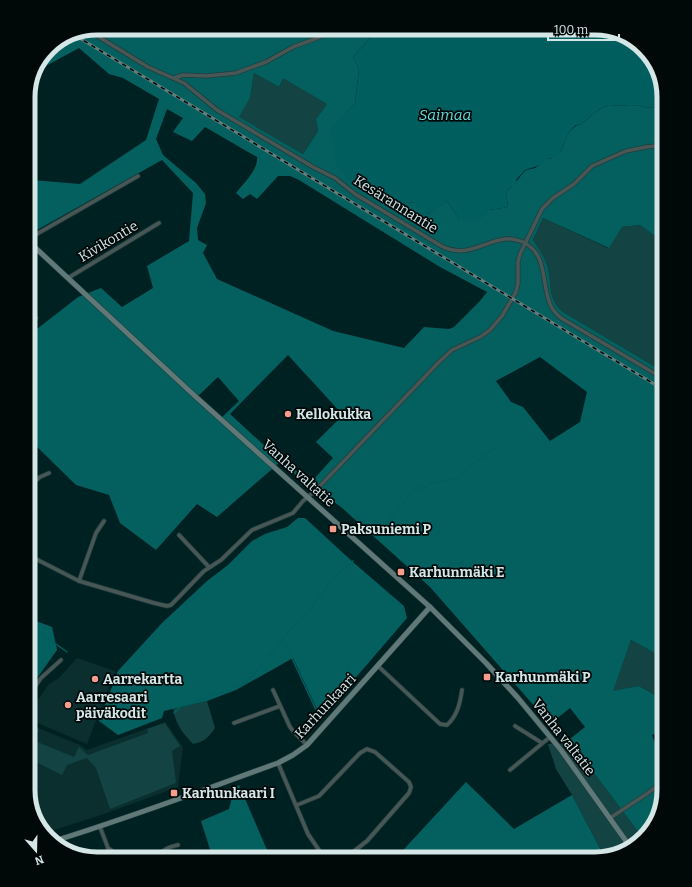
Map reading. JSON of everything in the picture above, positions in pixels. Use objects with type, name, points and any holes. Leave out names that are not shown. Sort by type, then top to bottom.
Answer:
[{"type":"main road","name":"Vanha valtatie","points":[[35,247],[196,397],[430,607],[486,663],[550,736],[627,843]]},
{"type":"main road","name":"Karhunkaari","points":[[59,839],[100,827],[196,793],[278,763],[293,755],[307,745],[430,607]]},
{"type":"street","name":"Kesärannantie","points":[[96,35],[148,67],[184,83],[217,110],[313,167],[335,178],[355,194],[450,250],[466,250],[504,239],[511,239],[524,243]]},
{"type":"street","points":[[174,78],[183,75],[206,76],[236,73],[266,62],[293,47],[320,37],[321,35]]},
{"type":"street","points":[[35,558],[80,581],[167,606],[171,605],[196,579],[221,560],[252,530],[293,513],[439,362],[452,350],[480,338],[497,323],[516,292],[518,283],[518,262],[524,243],[542,209],[554,198],[574,184],[592,166],[626,151],[657,146]]},
{"type":"street","points":[[35,236],[138,176]]},
{"type":"street","name":"Kivikontie","points":[[68,278],[159,223]]},
{"type":"street","points":[[524,243],[532,248],[540,260],[550,305],[560,318],[657,375]]},
{"type":"street","points":[[35,482],[40,477],[49,473]]},
{"type":"street","points":[[80,581],[96,533],[104,521]]},
{"type":"street","points":[[179,535],[210,567]]},
{"type":"street","points":[[35,686],[41,678],[61,660]]},
{"type":"street","points":[[378,666],[440,724],[447,725],[453,719],[460,702],[462,690]]},
{"type":"street","points":[[273,690],[294,732],[307,745]]},
{"type":"street","points":[[234,723],[280,706]]},
{"type":"street","points":[[515,726],[542,743]]},
{"type":"street","points":[[510,770],[550,736]]},
{"type":"street","points":[[297,805],[318,796],[360,753],[367,749],[375,752],[409,782],[411,787],[409,793],[367,841],[353,852]]},
{"type":"street","points":[[278,763],[308,834],[320,852]]},
{"type":"street","points":[[610,818],[657,786]]},
{"type":"street","points":[[100,827],[108,848],[113,852]]},
{"type":"street","points":[[161,852],[168,847],[178,845]]},
{"type":"shaded area","points":[[373,35],[353,57],[359,69],[355,103],[330,131],[404,203],[416,202],[428,214],[447,201],[459,219],[490,210],[508,207],[506,191],[526,170],[535,168],[547,159],[550,159],[560,153],[569,132],[597,111],[608,105],[637,105],[648,108],[657,106],[657,238],[640,225],[622,227],[609,248],[543,218],[533,240],[543,255],[547,265],[554,301],[563,312],[657,368],[657,654],[631,640],[613,691],[639,686],[657,696],[657,733],[652,735],[657,749],[657,790],[655,806],[651,817],[639,834],[594,773],[565,743],[585,727],[570,708],[550,724],[430,587],[341,507],[279,463],[217,517],[197,504],[156,550],[120,523],[109,495],[76,485],[35,445],[35,331],[78,297],[101,288],[122,307],[153,288],[147,266],[189,241],[193,193],[162,160],[35,231],[35,180],[80,184],[146,140],[159,99],[123,78],[109,74],[79,48],[42,68],[56,50],[66,43],[85,36]],"holes":[[[254,73],[279,87],[283,78],[327,104],[316,119],[318,131],[303,154],[239,117],[250,98]],[[167,109],[183,118],[173,132],[192,141],[205,127],[257,157],[256,166],[236,193],[243,199],[250,194],[257,199],[278,176],[290,176],[299,180],[440,267],[487,292],[454,327],[449,329],[424,327],[404,348],[333,331],[217,279],[203,253],[207,245],[198,240],[197,228],[206,203],[205,194],[196,183],[163,155],[156,139]],[[288,355],[343,415],[316,442],[333,458],[312,481],[280,460],[230,414]],[[540,357],[587,392],[580,422],[550,441],[523,407],[511,402],[496,381]],[[218,377],[239,401],[220,419],[197,397]]]},
{"type":"shaded area","points":[[254,73],[279,87],[283,77],[327,104],[316,119],[318,131],[303,154],[238,117],[250,98]]},
{"type":"shaded area","points":[[543,218],[608,248],[622,227],[640,225],[657,238],[657,368],[563,312],[554,301],[547,265],[533,240]]},
{"type":"shaded area","points":[[298,518],[305,518],[404,606],[407,618],[321,718],[293,658],[236,690],[207,701],[164,711],[162,718],[118,735],[99,721],[118,671],[162,623],[207,581],[228,565],[252,541],[265,534],[287,527]]},
{"type":"shaded area","points":[[35,621],[52,627],[57,650],[35,681]]},
{"type":"shaded area","points":[[631,640],[657,654],[657,696],[639,686],[612,692]]},
{"type":"shaded area","name":"Aarresaari päiväkodit","points":[[77,658],[115,671],[87,744],[35,722],[35,704],[49,684],[59,678]]},
{"type":"shaded area","points":[[207,701],[215,728],[206,739],[193,744],[180,728],[173,709]]},
{"type":"shaded area","points":[[165,722],[183,747],[178,787],[104,814],[50,831],[41,817],[36,802],[35,727],[80,745],[87,750]]},
{"type":"shaded area","points":[[165,723],[180,746],[172,751],[176,783],[110,809],[96,768],[87,758],[67,765],[62,775],[35,762],[35,741],[74,757],[79,747],[88,755],[148,733],[147,729]]},
{"type":"shaded area","points":[[35,728],[39,729],[35,741]]},
{"type":"shaded area","points":[[565,743],[594,773],[639,834],[636,837],[615,849],[601,851],[572,795],[556,769],[548,744]]},
{"type":"shaded area","points":[[466,782],[514,829],[572,795],[601,851],[595,852],[401,852]]},
{"type":"shaded area","points":[[239,785],[268,852],[211,852],[201,821],[229,809],[232,797],[232,788]]},
{"type":"water","name":"Saimaa","points":[[373,35],[607,36],[626,43],[636,50],[647,63],[654,77],[657,106],[648,108],[637,105],[608,105],[597,111],[581,124],[576,125],[569,132],[560,153],[555,158],[547,159],[540,165],[525,170],[516,180],[517,183],[506,191],[508,207],[490,210],[477,222],[459,219],[447,201],[433,211],[420,216],[416,215],[416,202],[404,203],[394,211],[350,182],[336,163],[330,130],[355,103],[359,69],[353,57]]},
{"type":"waterway","points":[[375,537],[415,489],[426,487],[430,483],[460,478],[471,465],[497,447]]},
{"type":"waterway","points":[[174,713],[181,706],[240,686],[248,681],[306,612],[312,607],[329,582],[353,561]]},
{"type":"waterway","points":[[35,629],[67,652]]},
{"type":"waterway","points":[[283,639],[317,712]]},
{"type":"waterway","points":[[35,664],[42,669]]},
{"type":"railway","points":[[79,38],[657,386]]},
{"type":"place","name":"Kellokukka","points":[[288,414]]},
{"type":"place","name":"Paksuniemi P","points":[[333,529]]},
{"type":"place","name":"Karhunmäki E","points":[[401,572]]},
{"type":"place","name":"Karhunmäki P","points":[[487,677]]},
{"type":"place","name":"Aarrekartta","points":[[95,679]]},
{"type":"place","name":"Aarresaari päiväkodit","points":[[68,705]]},
{"type":"place","name":"Karhunkaari I","points":[[174,793]]}]
